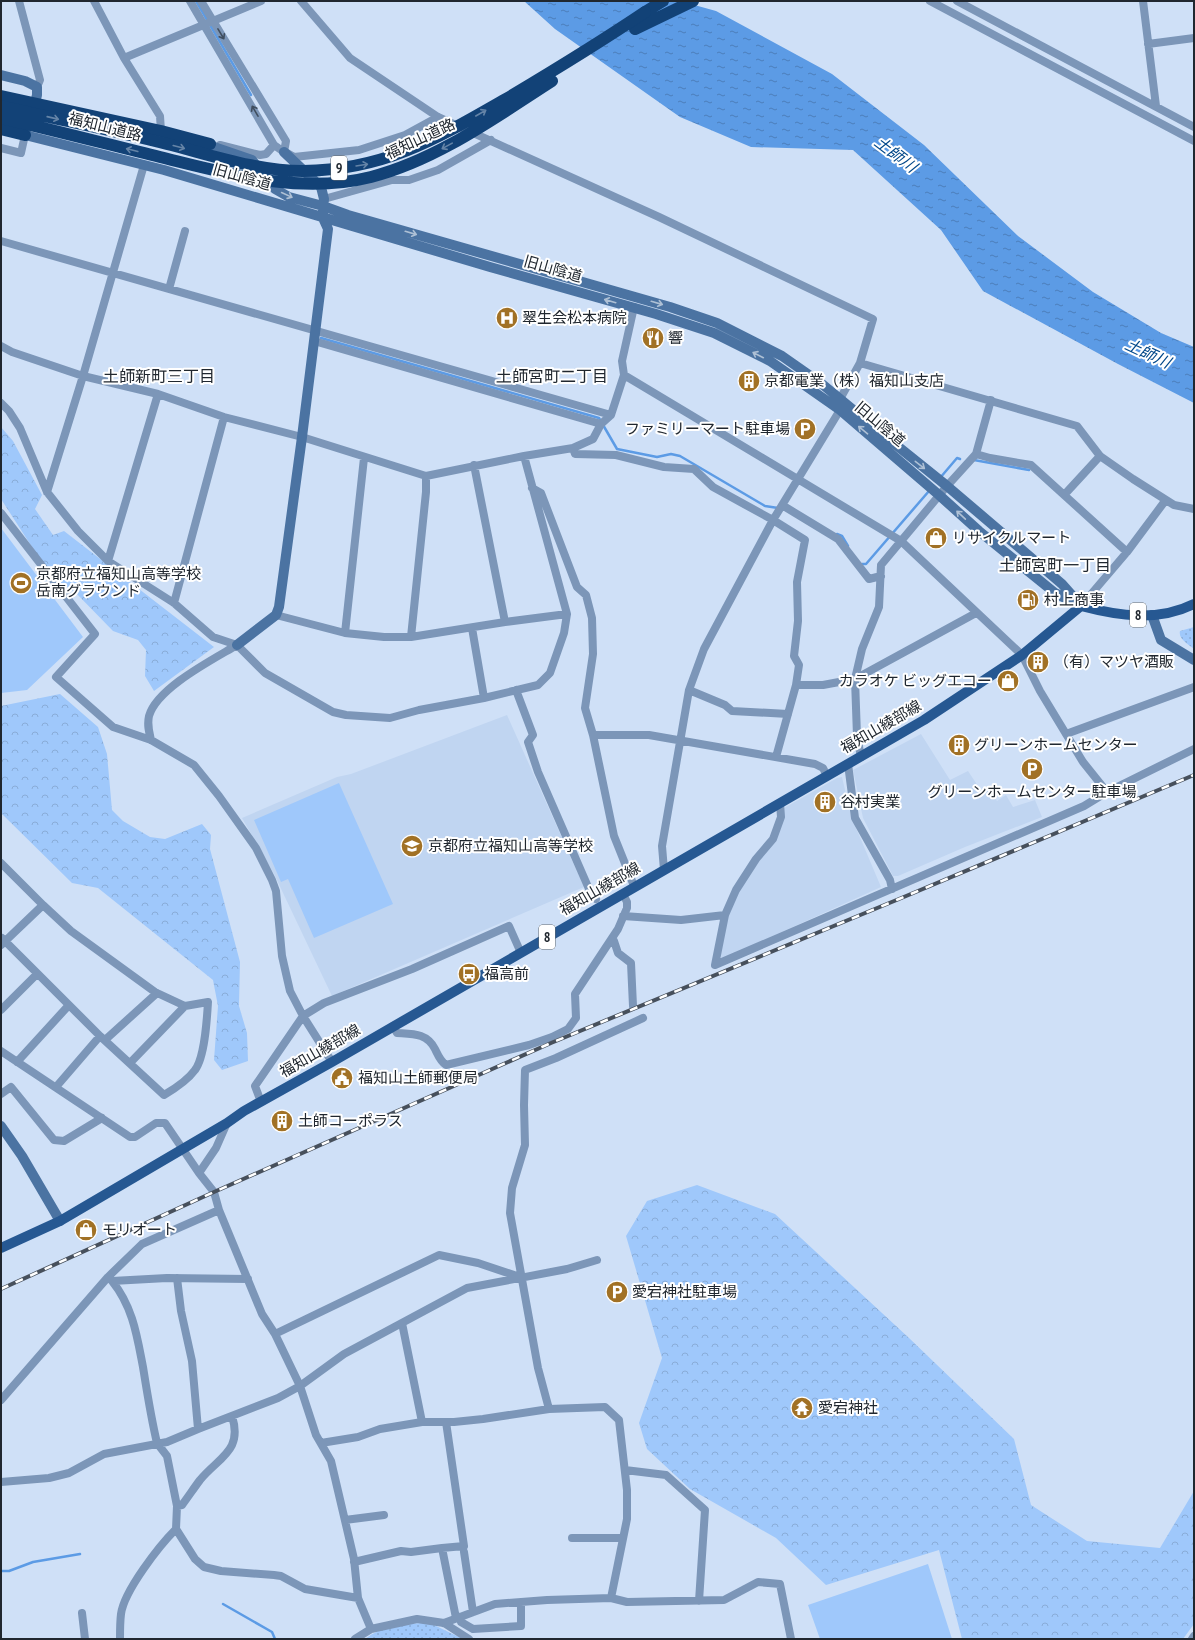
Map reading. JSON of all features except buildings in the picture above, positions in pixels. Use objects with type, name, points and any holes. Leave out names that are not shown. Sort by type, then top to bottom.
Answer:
[{"type":"highway","name":"9","points":[[645,12],[657,1]]},
{"type":"highway","name":"福知山道路","points":[[1,106],[263,167],[302,171],[367,164],[394,156],[444,134],[549,74],[663,1]]},
{"type":"highway","name":"福知山道路","points":[[1,118],[220,172],[263,181],[303,185],[370,177],[400,168],[447,146],[680,1]]},
{"type":"highway","name":"9","points":[[635,29],[693,1]]},
{"type":"highway","points":[[1,96],[36,102],[210,144]]},
{"type":"highway","points":[[1,129],[25,134]]},
{"type":"main road","name":"8","points":[[1081,606],[1107,613],[1152,616],[1172,612],[1194,604]]},
{"type":"main road","name":"福知山綾部線","points":[[1,1248],[60,1221],[227,1123],[244,1111],[332,1062],[623,894],[634,886],[924,720],[1022,655],[1081,606]]},
{"type":"street","points":[[1,148],[21,153],[25,134],[36,102],[37,87],[40,80],[19,1]]},
{"type":"street","points":[[94,1],[124,58],[160,116],[161,131]]},
{"type":"street","points":[[190,1],[208,22],[286,141],[284,152]]},
{"type":"street","points":[[151,740],[148,726],[149,720],[158,700],[173,686],[237,645],[276,615],[279,607],[328,229],[323,218],[324,203],[321,187],[284,152],[274,145],[208,22],[201,1]]},
{"type":"street","points":[[124,58],[261,1]]},
{"type":"street","points":[[301,1],[350,58],[438,116],[652,214],[873,319],[860,363],[840,399],[840,410],[773,520],[704,649],[689,690],[680,739],[662,846],[664,870]]},
{"type":"street","points":[[930,1],[1194,142]]},
{"type":"street","points":[[957,1],[1194,127]]},
{"type":"street","points":[[1143,1],[1156,106]]},
{"type":"street","points":[[1148,44],[1194,38]]},
{"type":"street","points":[[1,75],[25,81],[37,87]]},
{"type":"street","points":[[284,152],[294,157],[359,150],[405,135],[438,116]]},
{"type":"street","name":"旧山陰道","points":[[25,134],[144,165],[634,308],[714,334],[741,346],[770,361],[840,410],[939,495],[979,532],[1055,593],[1081,606]]},
{"type":"street","points":[[324,203],[392,180],[409,180],[438,170],[491,140]]},
{"type":"street","points":[[210,144],[222,145],[260,155],[266,154],[274,145]]},
{"type":"street","points":[[210,144],[214,147],[252,160],[275,189],[289,197],[324,203],[348,215],[670,307],[717,323],[782,356],[822,384],[947,486],[1062,584],[1081,606],[1127,552],[1165,501]]},
{"type":"street","points":[[47,492],[83,376],[144,165]]},
{"type":"street","points":[[169,289],[185,231]]},
{"type":"street","points":[[1,241],[315,329],[611,415]]},
{"type":"street","points":[[1,346],[12,352],[83,376],[158,394],[224,417],[302,437],[364,458],[426,476],[474,465],[573,448],[593,439],[601,424],[611,415],[624,374],[622,361],[634,308]]},
{"type":"street","points":[[314,341],[601,424]]},
{"type":"street","points":[[860,363],[1077,426],[1100,456],[1174,506],[1194,508]]},
{"type":"street","points":[[624,374],[797,480],[901,541],[1022,655],[1040,691],[1083,762],[1107,792]]},
{"type":"street","points":[[108,561],[158,394]]},
{"type":"street","points":[[861,757],[857,736],[855,679],[862,649],[879,607],[881,565],[939,495],[976,454],[991,400]]},
{"type":"street","points":[[1,404],[9,411],[20,428],[47,492],[78,531],[108,561],[174,603],[213,637],[237,645],[264,673],[333,712],[346,716],[390,718],[419,710],[484,698],[538,685],[550,673],[564,633],[567,614],[524,456]]},
{"type":"street","points":[[174,603],[224,417]]},
{"type":"street","points":[[573,448],[575,454],[616,455],[664,467],[694,469],[713,487],[773,520],[805,540],[796,582],[798,621],[794,656],[799,665],[796,685],[776,757]]},
{"type":"street","points":[[976,454],[1031,465],[1065,494],[1127,552]]},
{"type":"street","points":[[1065,494],[1100,456]]},
{"type":"street","points":[[345,633],[364,458]]},
{"type":"street","points":[[474,465],[505,622]]},
{"type":"street","points":[[411,638],[426,492],[426,476]]},
{"type":"street","points":[[532,488],[541,493],[577,587],[586,595],[592,618],[593,654],[586,708],[614,836],[634,886]]},
{"type":"street","points":[[782,505],[838,540],[869,579],[880,576]]},
{"type":"street","points":[[1,513],[95,634],[56,678],[113,727],[151,740],[194,765],[219,796],[256,848],[276,891],[282,956],[290,991],[303,1016],[332,1062]]},
{"type":"street","points":[[796,685],[823,685],[855,679],[976,613]]},
{"type":"street","points":[[276,615],[345,633],[411,638],[505,622],[567,614]]},
{"type":"street","points":[[1152,616],[1161,640],[1194,660]]},
{"type":"street","points":[[472,628],[484,698]]},
{"type":"street","points":[[1066,734],[1194,687]]},
{"type":"street","points":[[516,690],[532,735],[528,742],[538,772],[589,889],[596,898]]},
{"type":"street","points":[[689,690],[725,705],[732,711],[788,714]]},
{"type":"street","points":[[593,735],[649,735],[680,739],[815,764],[823,768],[827,776]]},
{"type":"street","points":[[780,803],[781,817],[773,839],[756,859],[740,884],[725,915],[715,965],[1084,806],[1107,792],[1194,749]]},
{"type":"street","points":[[848,764],[855,818],[890,880],[892,889]]},
{"type":"street","points":[[1,863],[71,931],[157,993],[185,1006],[208,1002],[207,1027],[204,1046],[197,1069],[180,1085],[164,1095],[2,941],[43,905]]},
{"type":"street","points":[[393,1026],[397,1033],[421,1035],[428,1039],[433,1044],[441,1061],[446,1065],[529,1045],[552,1037],[568,1029],[576,1018],[576,994],[612,938],[624,916],[627,908],[627,902],[623,894]]},
{"type":"street","points":[[624,916],[681,920],[725,915]]},
{"type":"street","points":[[261,1102],[255,1086],[303,1016],[324,1003],[412,969],[509,926],[521,953]]},
{"type":"street","points":[[612,938],[618,953],[630,963],[633,1006]]},
{"type":"street","points":[[1,1010],[37,974]]},
{"type":"street","points":[[56,1087],[103,1038],[157,993]]},
{"type":"street","points":[[18,1062],[69,1005]]},
{"type":"street","points":[[130,1063],[185,1006]]},
{"type":"street","points":[[549,1409],[538,1368],[510,1213],[512,1188],[525,1145],[525,1070],[556,1058],[643,1018]]},
{"type":"street","points":[[1,1051],[130,1137],[135,1137],[156,1123],[165,1123],[199,1173],[214,1192],[218,1210],[262,1314],[275,1334],[300,1386],[316,1435],[331,1461],[354,1562],[358,1598],[371,1629]]},
{"type":"street","points":[[1,1094],[11,1087],[54,1140],[64,1141],[102,1118]]},
{"type":"street","points":[[199,1173],[216,1148],[227,1123]]},
{"type":"street","points":[[1,1126],[22,1156],[60,1221]]},
{"type":"street","points":[[1,1400],[142,1244],[218,1210]]},
{"type":"street","points":[[275,1334],[439,1255],[478,1263],[521,1277]]},
{"type":"street","points":[[1,1482],[50,1478],[69,1473],[104,1454],[167,1442],[198,1428],[278,1398],[300,1386],[344,1354],[467,1288],[521,1277],[567,1270],[597,1260]]},
{"type":"street","points":[[177,1278],[181,1311],[192,1360],[198,1428]]},
{"type":"street","points":[[110,1279],[248,1279]]},
{"type":"street","points":[[110,1279],[120,1291],[129,1306],[136,1331],[157,1443],[168,1456],[177,1506],[176,1529],[195,1559],[204,1567],[221,1571],[281,1576],[305,1589],[358,1598]]},
{"type":"street","points":[[402,1323],[422,1422]]},
{"type":"street","points":[[321,1443],[358,1437],[380,1428],[422,1422],[484,1419],[549,1409],[605,1407],[619,1420],[627,1490],[627,1519],[611,1598]]},
{"type":"street","points":[[177,1506],[182,1505],[201,1479],[226,1454],[236,1439],[235,1426],[232,1416]]},
{"type":"street","points":[[354,1562],[401,1551],[411,1552],[464,1546],[446,1422]]},
{"type":"street","points":[[625,1470],[666,1475],[705,1510],[699,1601]]},
{"type":"street","points":[[345,1520],[384,1515]]},
{"type":"street","points":[[120,1639],[121,1613],[129,1591],[160,1548],[176,1529]]},
{"type":"street","points":[[572,1538],[623,1538]]},
{"type":"street","points":[[442,1548],[457,1618],[461,1622],[473,1629],[521,1626],[521,1602]]},
{"type":"street","points":[[464,1552],[473,1612]]},
{"type":"street","points":[[444,1623],[495,1604],[547,1600],[611,1598],[626,1602],[724,1600],[758,1582],[780,1584],[791,1639]]},
{"type":"street","points":[[82,1613],[85,1639]]},
{"type":"street","points":[[356,1639],[371,1629],[417,1619],[444,1623],[469,1639]]},
{"type":"shaded area","name":"京都府立福知山高等学校","points":[[507,715],[584,887],[332,996],[274,874],[242,818],[337,777],[351,774]]},
{"type":"shaded area","points":[[921,734],[950,780],[968,771],[982,792],[989,788],[997,801],[1006,795],[1013,807],[1035,800],[1042,817],[965,847],[898,876],[893,876],[863,818],[853,770]]},
{"type":"shaded area","name":"谷村実業","points":[[842,777],[851,816],[881,887],[722,959],[719,954],[722,916],[772,839],[784,808],[837,778]]},
{"type":"green space","points":[[1,427],[13,441],[42,495],[35,509],[53,535],[64,531],[214,647],[154,691],[145,676],[146,650],[138,640],[113,631],[75,592],[52,578],[1,499]]},
{"type":"green space","name":"京都府立福知山高等学校 岳南グラウンド","points":[[1,528],[83,637],[27,690],[1,693]]},
{"type":"green space","points":[[1194,627],[1194,649],[1180,636],[1180,631]]},
{"type":"green space","points":[[60,694],[98,727],[107,754],[112,810],[123,821],[150,837],[165,839],[202,824],[211,835],[210,849],[240,962],[239,1006],[247,1033],[248,1061],[222,1070],[214,1060],[218,1006],[213,980],[98,888],[72,883],[1,813],[1,706]]},
{"type":"green space","points":[[339,783],[393,904],[314,938],[288,879],[281,882],[254,820]]},
{"type":"green space","name":"愛宕神社","points":[[697,1185],[775,1214],[909,1338],[1014,1439],[1031,1505],[1087,1541],[1160,1548],[1194,1491],[1194,1624],[1183,1639],[962,1639],[939,1550],[826,1585],[776,1538],[690,1489],[647,1449],[639,1423],[662,1358],[626,1236],[647,1201]]},
{"type":"green space","points":[[928,1564],[952,1639],[820,1639],[808,1605]]},
{"type":"green space","points":[[422,1623],[434,1625],[463,1639],[365,1639],[378,1631],[392,1626]]},
{"type":"water","name":"土師川","points":[[524,1],[680,1],[716,11],[832,74],[924,145],[1018,236],[1093,292],[1161,333],[1194,347],[1194,403],[983,291],[941,230],[853,150],[751,147],[680,117],[555,29]]},
{"type":"waterway","points":[[196,1],[251,95]]},
{"type":"waterway","points":[[321,338],[599,418],[617,449],[657,457],[671,454],[680,456],[765,506],[778,508]]},
{"type":"waterway","points":[[940,478],[957,458],[960,459]]},
{"type":"waterway","points":[[974,460],[1029,470]]},
{"type":"waterway","points":[[862,564],[866,564],[929,491]]},
{"type":"waterway","points":[[837,534],[842,536],[848,546]]},
{"type":"waterway","points":[[1,1571],[9,1571],[33,1562],[80,1554]]},
{"type":"waterway","points":[[223,1604],[272,1632],[275,1639]]},
{"type":"railway","points":[[1,1289],[214,1192],[551,1043],[1194,775]]},
{"type":"place","name":"翠生会松本病院","points":[[507,318]]},
{"type":"place","name":"響","points":[[653,338]]},
{"type":"place","name":"京都電業（株）福知山支店","points":[[749,381]]},
{"type":"place","name":"ファミリーマート駐車場","points":[[805,429]]},
{"type":"place","name":"リサイクルマート","points":[[936,538]]},
{"type":"place","name":"京都府立福知山高等学校 岳南グラウンド","points":[[21,583]]},
{"type":"place","name":"村上商事","points":[[1028,600]]},
{"type":"place","name":"（有）マツヤ酒販","points":[[1038,662]]},
{"type":"place","name":"カラオケ ビッグエコー","points":[[1008,681]]},
{"type":"place","name":"グリーンホームセンター","points":[[959,745]]},
{"type":"place","name":"グリーンホームセンター駐車場","points":[[1032,769]]},
{"type":"place","name":"谷村実業","points":[[825,802]]},
{"type":"place","name":"京都府立福知山高等学校","points":[[412,846]]},
{"type":"place","name":"福高前","points":[[469,974]]},
{"type":"place","name":"福知山土師郵便局","points":[[342,1078]]},
{"type":"place","name":"土師コーポラス","points":[[282,1121]]},
{"type":"place","name":"モリオート","points":[[86,1230]]},
{"type":"place","name":"愛宕神社駐車場","points":[[617,1292]]},
{"type":"place","name":"愛宕神社","points":[[802,1408]]},
{"type":"district","name":"土師新町三丁目","points":[[159,376]]},
{"type":"district","name":"土師宮町二丁目","points":[[552,376]]},
{"type":"district","name":"土師宮町一丁目","points":[[1055,565]]}]
